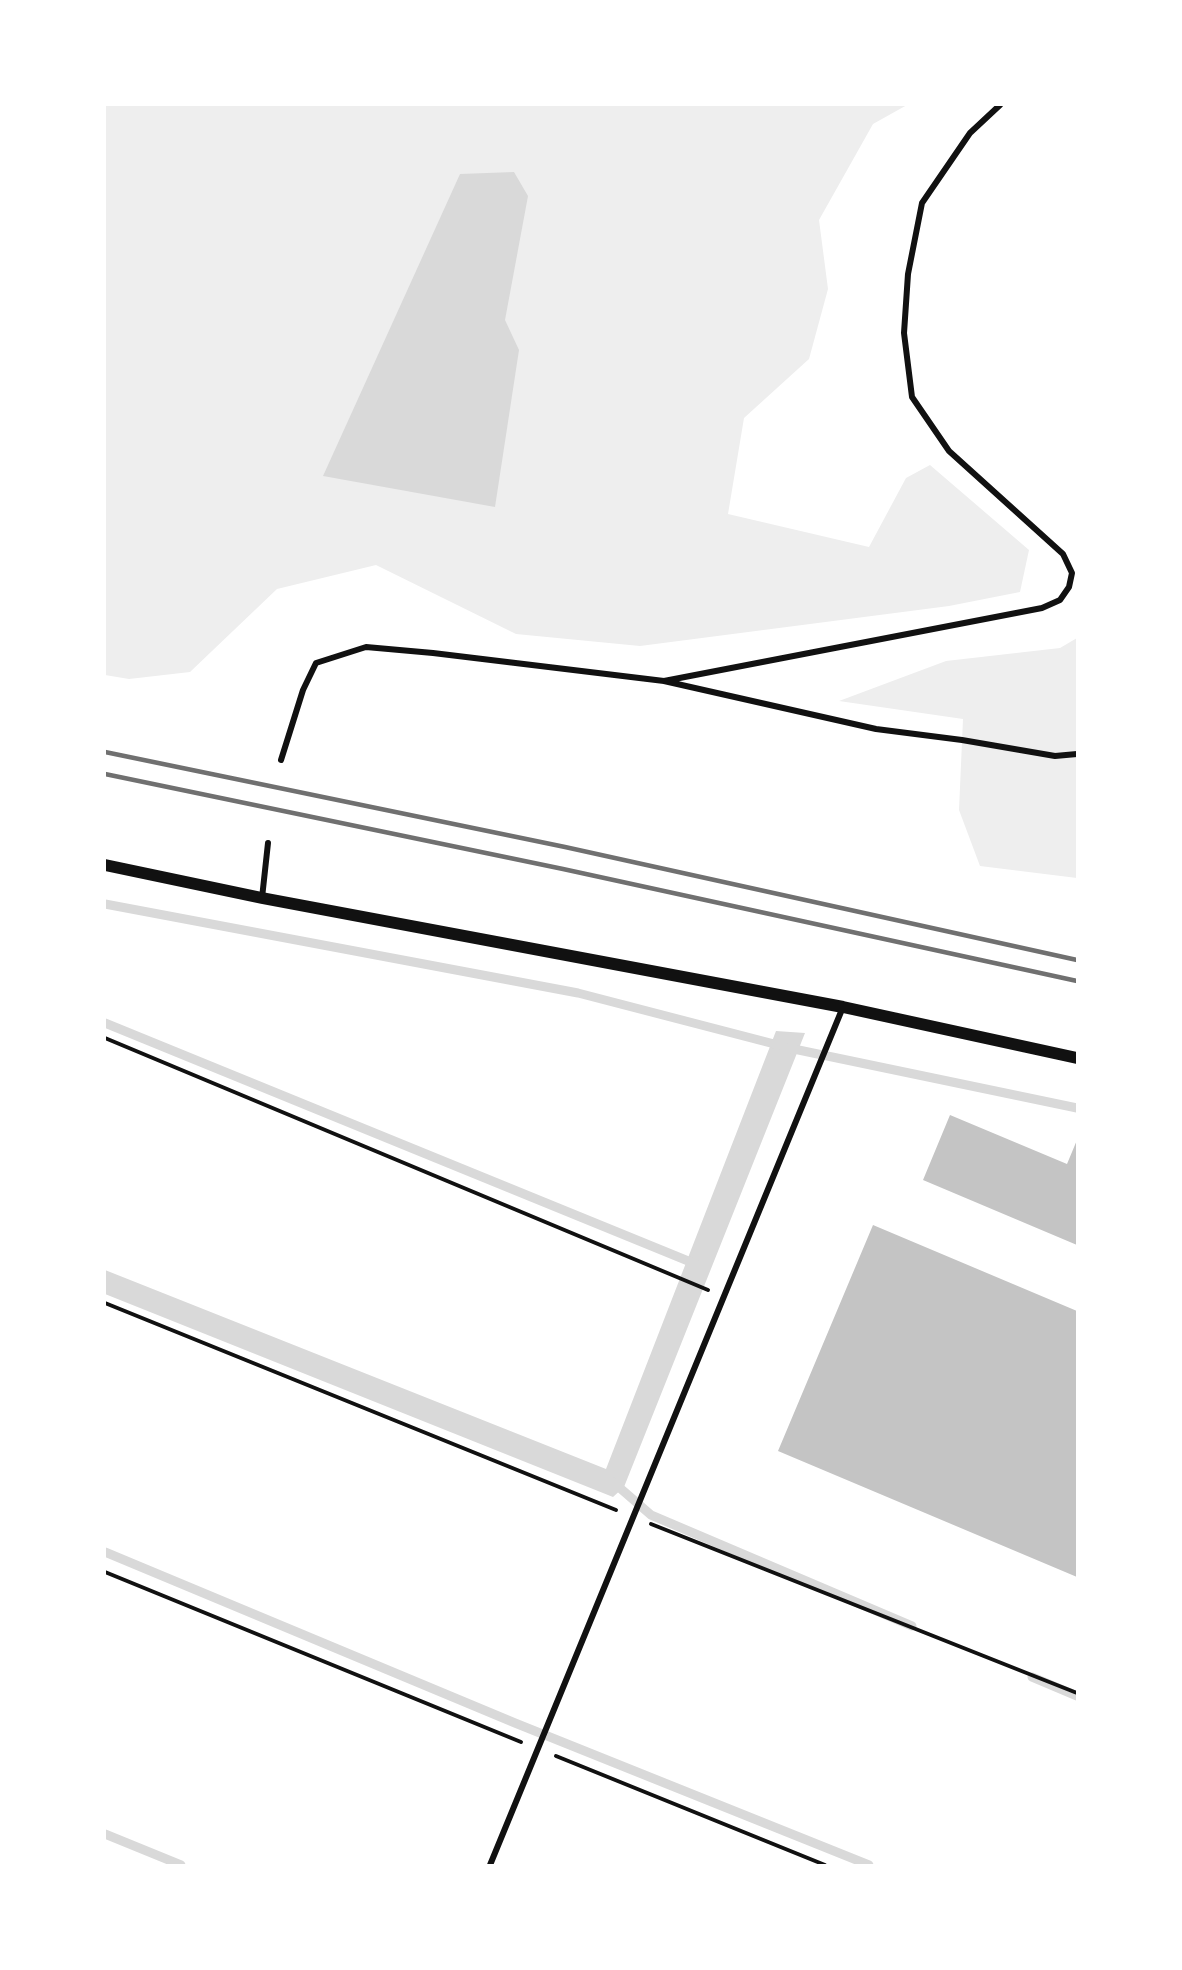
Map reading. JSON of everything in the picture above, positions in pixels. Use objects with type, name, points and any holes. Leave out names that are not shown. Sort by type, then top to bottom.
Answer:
[{"type":"main road","points":[[105,865],[262,898],[843,1007],[1077,1058]]},
{"type":"street","points":[[664,681],[1042,608],[1060,600],[1069,587],[1072,573],[1063,554],[949,451],[912,397],[904,333],[908,274],[922,203],[970,133],[1000,105]]},
{"type":"street","points":[[281,760],[303,690],[316,663],[366,647],[664,681],[876,729],[962,740],[1055,756],[1077,754]]},
{"type":"street","points":[[262,898],[268,843]]},
{"type":"street","points":[[490,1865],[843,1007]]},
{"type":"path","points":[[105,1038],[724,1297]]},
{"type":"path","points":[[105,1303],[633,1517],[1077,1693]]},
{"type":"path","points":[[105,1572],[825,1865]]},
{"type":"shaded area","points":[[105,105],[907,105],[873,124],[819,220],[828,289],[809,359],[744,418],[728,514],[869,547],[906,478],[930,465],[1029,550],[1020,592],[949,606],[640,646],[516,634],[376,565],[277,589],[190,672],[129,679],[105,675]]},
{"type":"shaded area","points":[[514,172],[528,196],[505,320],[519,350],[495,507],[323,476],[460,174]]},
{"type":"shaded area","points":[[1077,638],[1077,878],[980,866],[959,810],[963,719],[839,701],[946,661],[1060,648]]},
{"type":"shaded area","points":[[776,1031],[805,1033],[624,1487],[613,1497],[105,1294],[105,1270],[606,1469]]},
{"type":"building","points":[[950,1115],[1067,1164],[1077,1140],[1077,1245],[923,1180]]},
{"type":"building","points":[[873,1225],[1077,1311],[1077,1577],[778,1451]]},
{"type":"waterway","points":[[105,904],[578,993],[782,1046]]},
{"type":"waterway","points":[[105,1023],[698,1265]]},
{"type":"waterway","points":[[789,1048],[1077,1108]]},
{"type":"waterway","points":[[613,1482],[651,1515],[912,1626]]},
{"type":"waterway","points":[[105,1552],[515,1723],[869,1865]]},
{"type":"waterway","points":[[1032,1677],[1077,1696]]},
{"type":"waterway","points":[[105,1834],[181,1865]]},
{"type":"railway","points":[[105,752],[565,847],[1077,960]]},
{"type":"railway","points":[[105,774],[563,869],[1077,981]]}]
